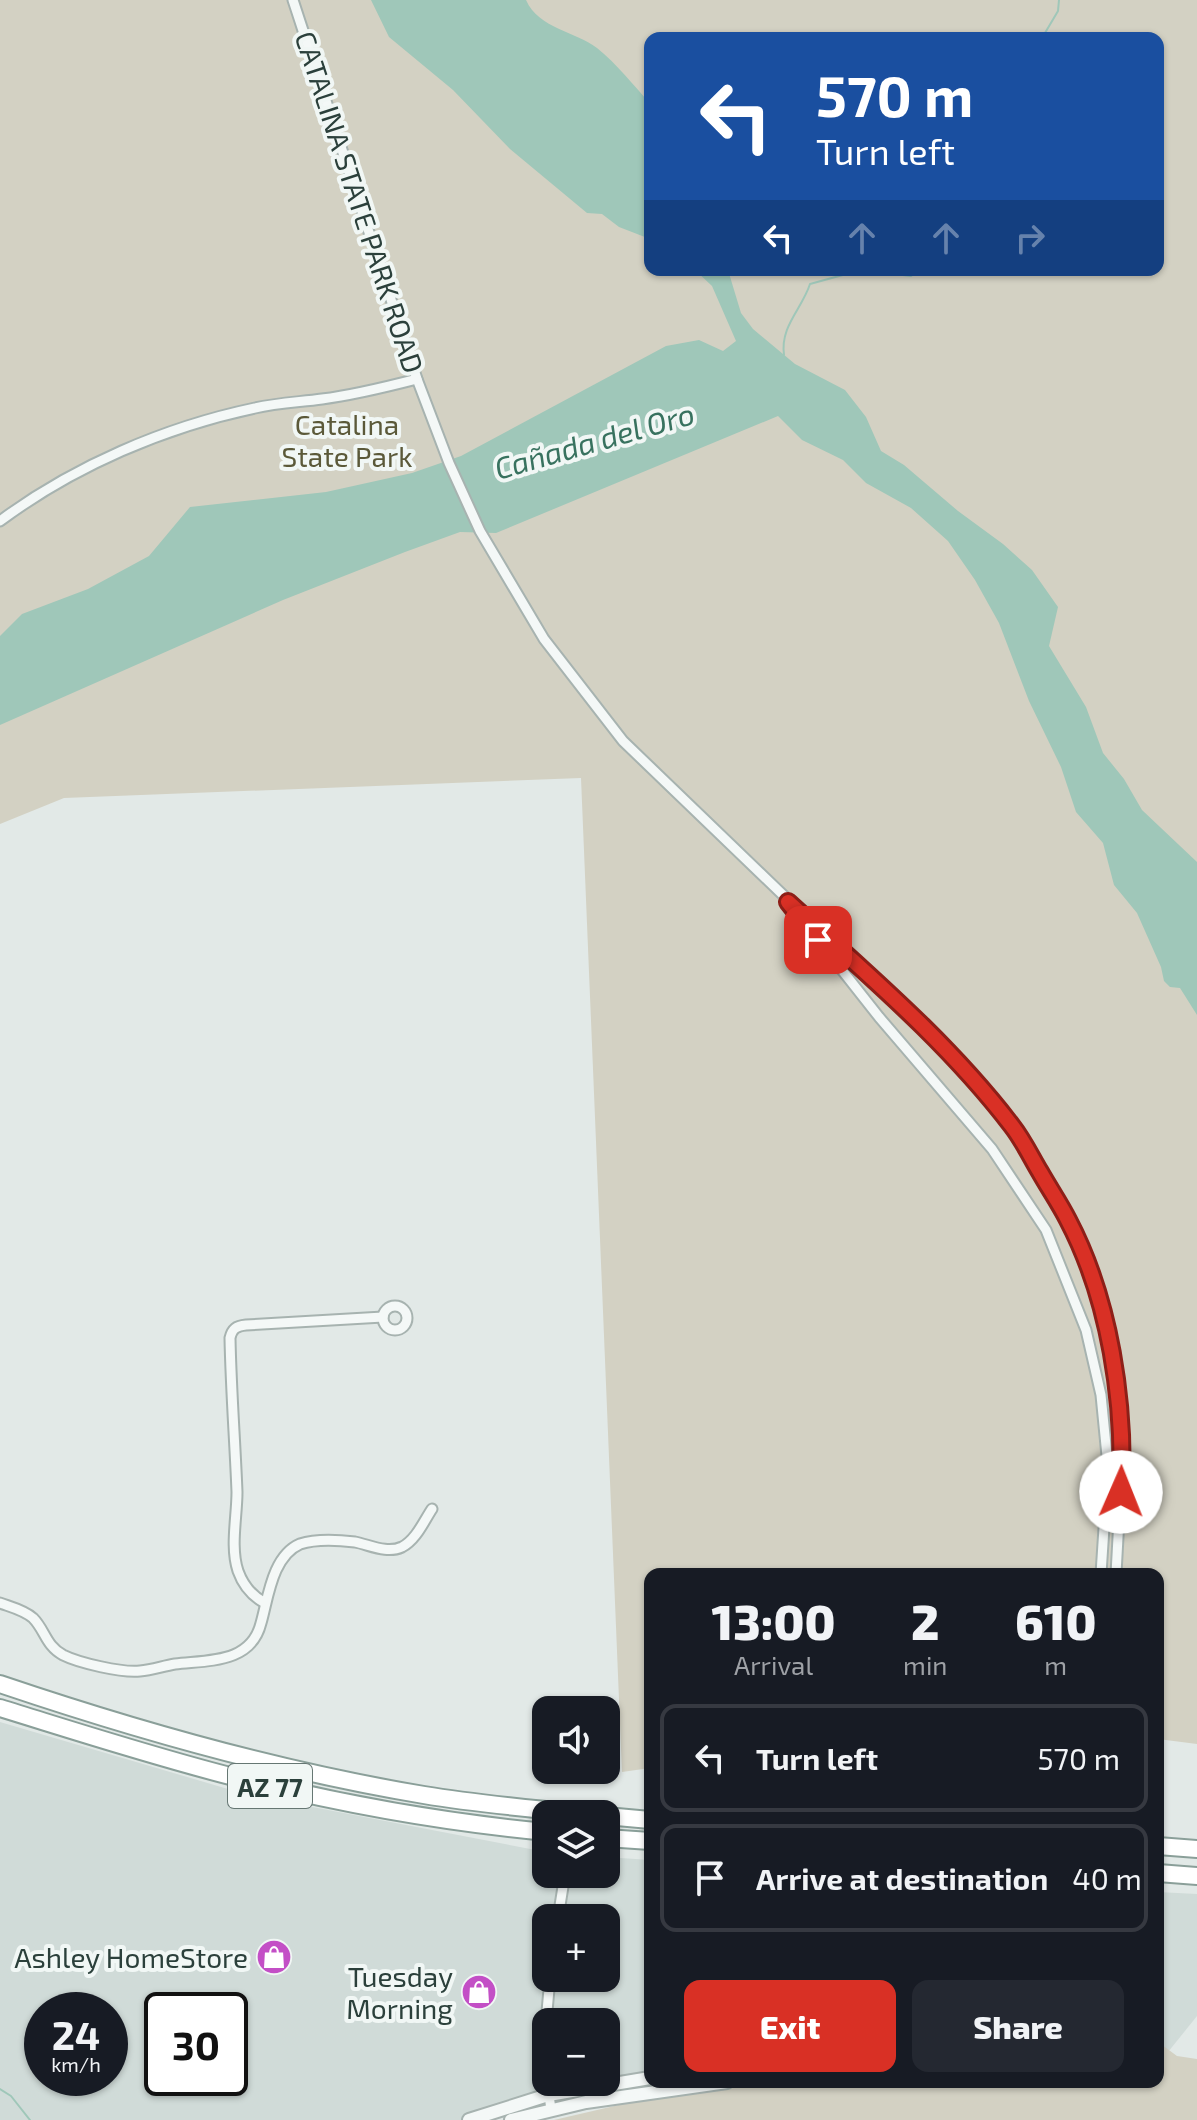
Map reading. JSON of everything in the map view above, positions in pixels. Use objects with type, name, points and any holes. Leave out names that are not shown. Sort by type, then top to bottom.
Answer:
[{"type":"highway","name":"AZ 77","points":[[0,1684],[176,1739],[327,1777],[440,1798],[532,1808]]},
{"type":"highway","name":"AZ 77","points":[[0,1708],[200,1768],[314,1796],[432,1817],[532,1830]]},
{"type":"highway","points":[[620,1817],[644,1819]]},
{"type":"highway","points":[[620,1839],[644,1841]]},
{"type":"highway","points":[[1164,1846],[1197,1849]]},
{"type":"highway","points":[[1164,1873],[1197,1876]]},
{"type":"street","name":"CATALINA STATE PARK ROAD","points":[[293,0],[417,379],[468,506],[501,570],[544,639],[623,741],[971,1076],[1014,1128],[1068,1220],[1089,1269],[1105,1323],[1116,1393],[1122,1464],[1116,1568]]},
{"type":"street","points":[[0,521],[28,501],[85,469],[121,451],[181,428],[255,408],[362,393],[417,379]]},
{"type":"street","name":"CATALINA STATE PARK ROAD","points":[[788,902],[879,1017],[992,1149],[1046,1230],[1086,1330],[1101,1395],[1108,1466],[1101,1568]]},
{"type":"street","points":[[265,1603],[244,1585],[234,1552],[237,1495],[230,1353],[232,1331],[237,1326],[246,1325],[383,1317]]},
{"type":"street","points":[[0,1603],[26,1613],[36,1622],[51,1646],[65,1656],[136,1672],[176,1664],[207,1663],[234,1655],[257,1635],[279,1568],[295,1547],[309,1542],[346,1541],[383,1549],[402,1547],[432,1509]]},
{"type":"street","points":[[620,2083],[644,2079]]},
{"type":"street","points":[[511,2120],[551,2109],[688,2088]]},
{"type":"street","points":[[469,2120],[545,2096]]},
{"type":"street","points":[[548,2096],[551,2109]]},
{"type":"shaded area","points":[[0,1722],[245,1794],[532,1849],[532,1888],[620,1888],[620,1858],[644,1860],[644,2077],[620,2080],[620,2008],[532,2008],[532,2096],[555,2096],[470,2120],[0,2120]]},
{"type":"shaded area","points":[[1164,1892],[1197,1894],[1197,2016],[1164,2057]]},
{"type":"green space","name":"Catalina State Park","points":[[0,0],[1197,0],[1197,1744],[1164,1740],[1164,1568],[644,1568],[644,1769],[622,1772],[581,778],[64,798],[0,824]]},
{"type":"green space","points":[[1164,2046],[1177,2056],[1197,2059],[1197,2120],[554,2120],[623,2104],[731,2088],[1164,2088]]},
{"type":"water","points":[[371,0],[526,0],[539,17],[597,48],[644,96],[644,237],[619,227],[602,214],[587,213],[510,149],[453,90],[389,37]]},
{"type":"water","name":"Cañada del Oro","points":[[701,276],[730,276],[741,313],[753,329],[795,364],[845,390],[866,417],[881,451],[904,465],[1003,544],[1032,570],[1058,607],[1049,646],[1086,707],[1103,753],[1124,779],[1142,810],[1197,862],[1197,1015],[1180,988],[1170,987],[1164,981],[1137,913],[1114,885],[1103,843],[1076,812],[1061,767],[1029,701],[999,623],[948,541],[911,508],[866,483],[843,460],[802,440],[778,416],[496,533],[460,532],[283,600],[0,725],[0,636],[22,614],[88,589],[149,556],[190,507],[326,492],[412,473],[461,456],[666,346],[699,340],[723,351],[736,341],[712,286]]},
{"type":"waterway","points":[[1046,32],[1058,11],[1059,0]]},
{"type":"waterway","points":[[784,355],[788,326],[810,284],[839,276]]},
{"type":"waterway","points":[[0,2089],[11,2096],[30,2120]]},
{"type":"place","name":"Ashley HomeStore","points":[[274,1957]]},
{"type":"place","name":"Tuesday Morning","points":[[479,1992]]},
{"type":"route","points":[[818,940],[788,902],[971,1076],[1014,1128],[1068,1220],[1089,1269],[1105,1323],[1116,1393],[1122,1464],[1121,1492]]}]
